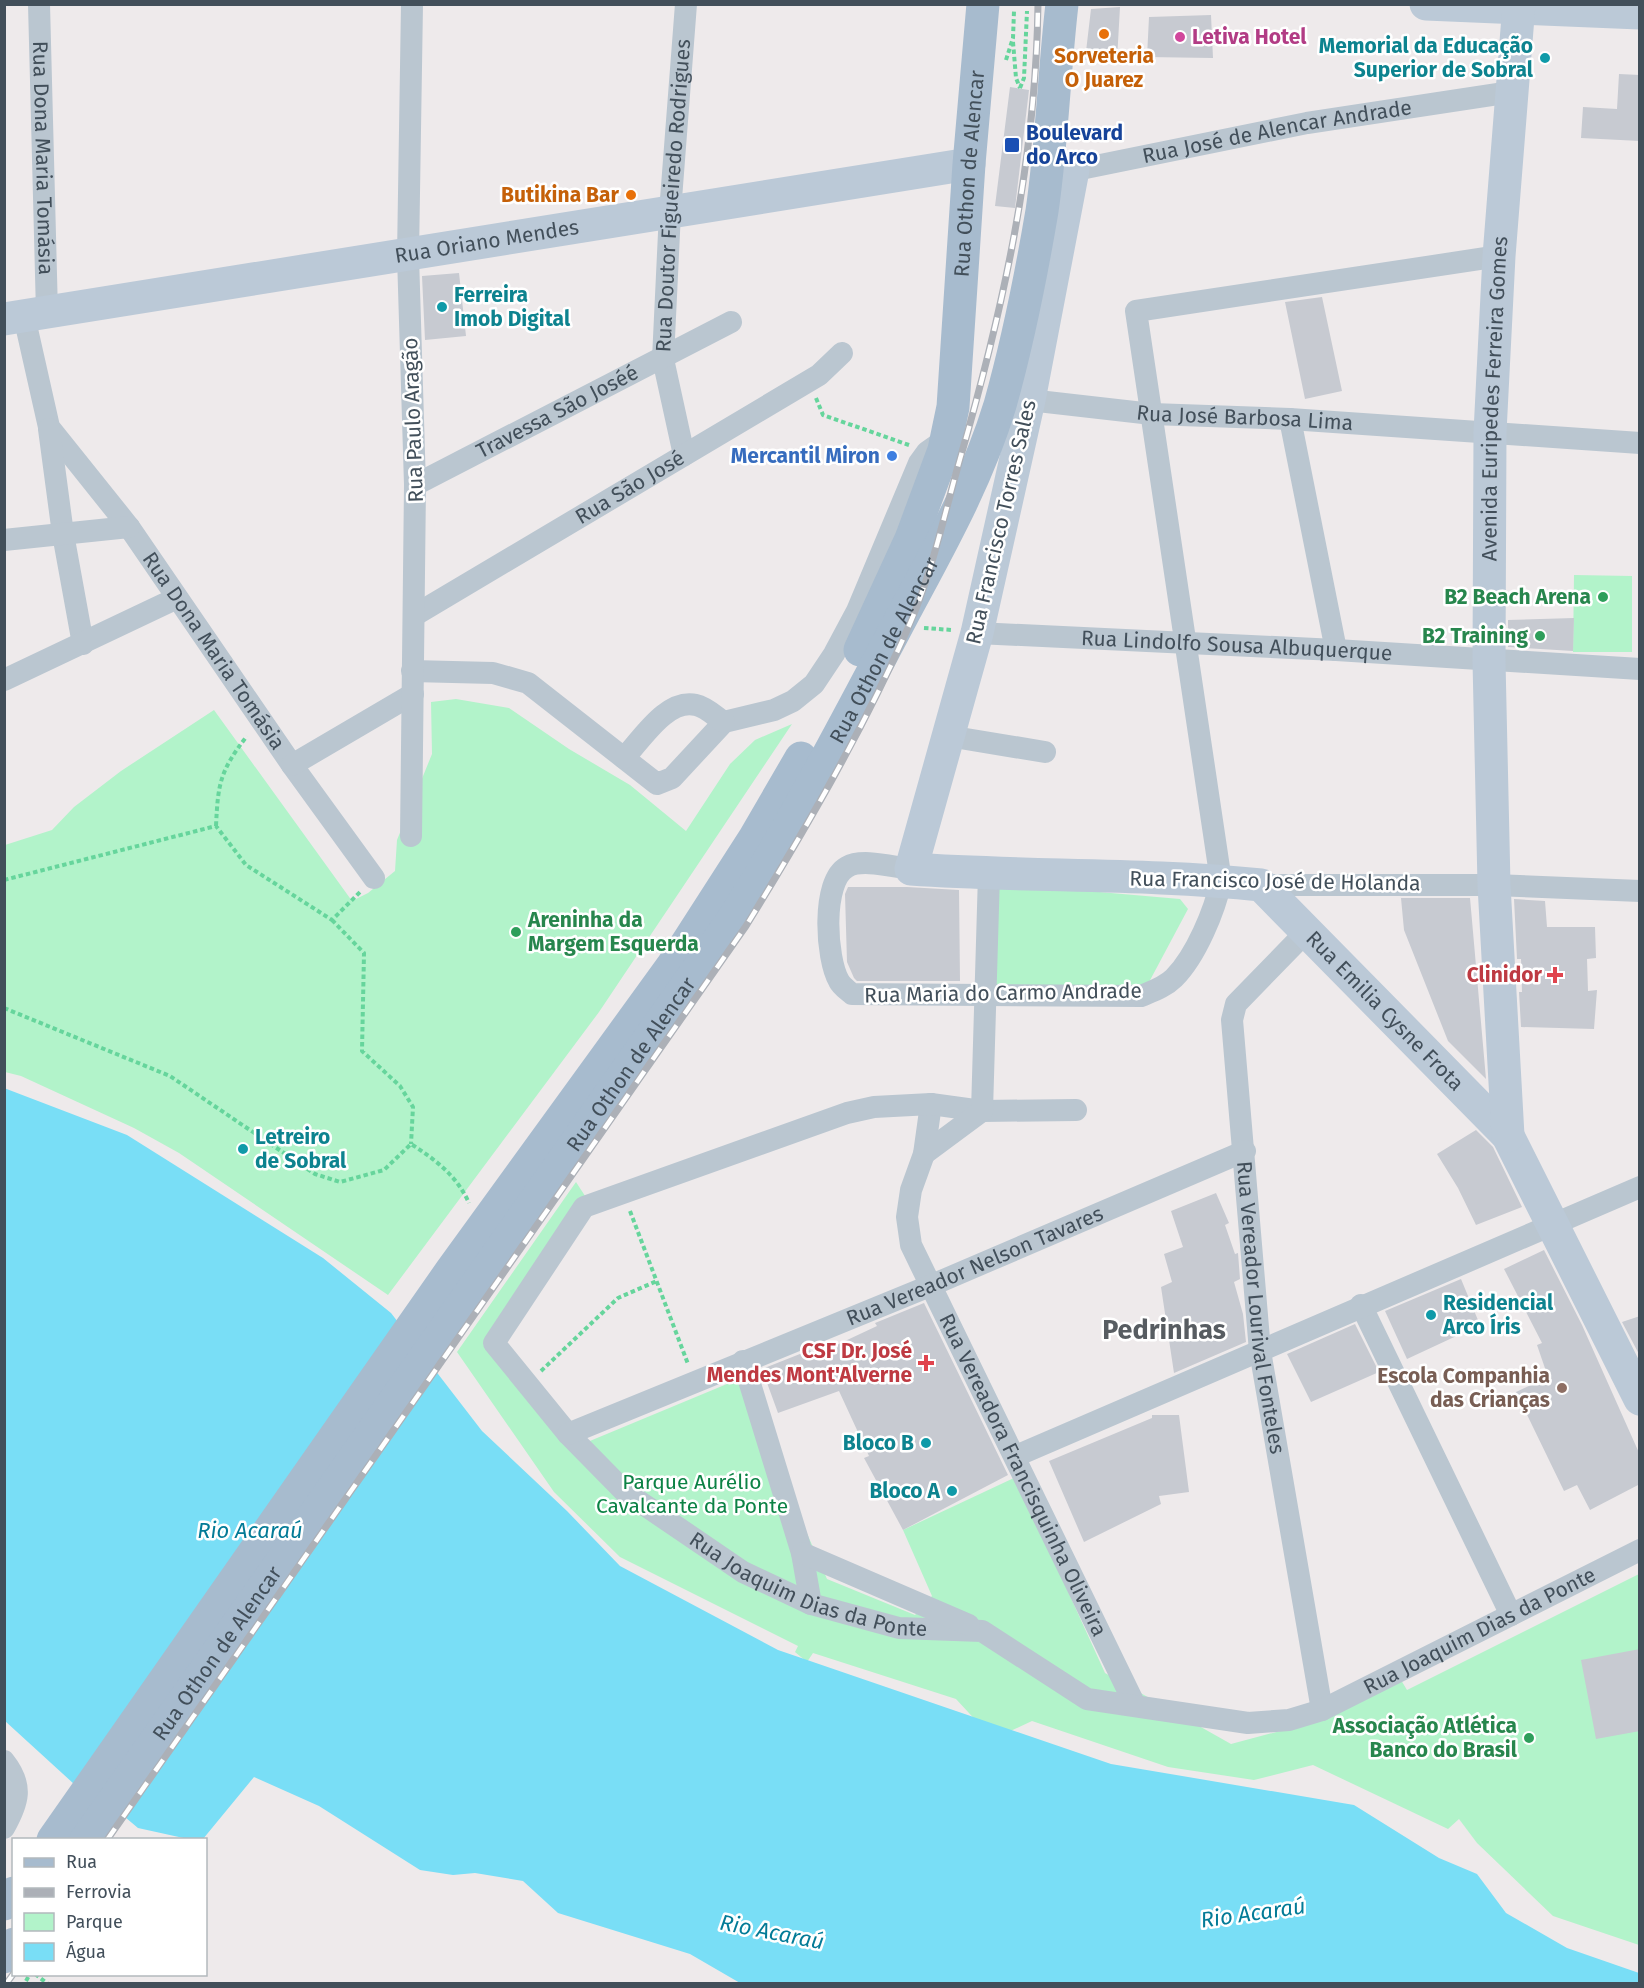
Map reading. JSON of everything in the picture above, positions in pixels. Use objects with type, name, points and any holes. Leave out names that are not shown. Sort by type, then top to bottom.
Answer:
[{"type":"main road","name":"Rua Othon de Alencar","points":[[87,1838],[462,1279],[486,1224],[703,921],[766,819],[826,715],[873,625],[911,540],[937,445],[953,407],[969,164],[984,4]]},
{"type":"main road","name":"Rua Othon de Alencar","points":[[54,1838],[462,1279],[624,1077],[734,918],[836,743],[1014,403],[1023,317],[1060,173],[1062,4]]},
{"type":"street","name":"Rua Dona Maria Tomásia","points":[[39,4],[25,316],[49,427],[63,534],[82,645]]},
{"type":"street","name":"Rua Paulo Aragão","points":[[411,836],[412,671],[415,615],[415,485],[408,256],[412,4]]},
{"type":"street","name":"Rua Doutor Figueiredo Rodrigues","points":[[684,455],[663,359],[670,212],[686,4]]},
{"type":"street","points":[[1426,4],[1519,6],[1640,13]]},
{"type":"street","name":"Avenida Euripedes Ferreira Gomes","points":[[1508,1136],[1494,885],[1490,661],[1490,432],[1499,256],[1519,6]]},
{"type":"street","name":"Rua José de Alencar Andrade","points":[[1060,173],[1307,123],[1511,92]]},
{"type":"street","name":"Rua Oriano Mendes","points":[[25,316],[969,164]]},
{"type":"street","points":[[1221,881],[1136,311],[1499,256]]},
{"type":"street","name":"Travessa São Joséé","points":[[415,485],[731,322]]},
{"type":"street","name":"Rua São José","points":[[415,615],[808,381],[842,353]]},
{"type":"street","name":"Rua José Barbosa Lima","points":[[1014,403],[1152,414],[1290,419],[1640,443]]},
{"type":"street","name":"Rua Francisco Torres Sales","points":[[911,869],[977,633],[1014,403]]},
{"type":"street","points":[[1290,419],[1336,650]]},
{"type":"street","name":"Rua Dona Maria Tomásia","points":[[49,427],[129,527],[292,765],[374,878]]},
{"type":"street","points":[[412,671],[493,673],[528,683],[657,784],[672,778],[724,722],[774,710],[794,701],[814,684],[834,654],[856,611],[919,463],[937,445]]},
{"type":"street","points":[[4,540],[129,527]]},
{"type":"street","points":[[4,681],[177,598]]},
{"type":"street","name":"Rua Lindolfo Sousa Albuquerque","points":[[977,633],[1336,650],[1637,675]]},
{"type":"street","points":[[292,765],[413,694]]},
{"type":"street","points":[[624,758],[671,709],[683,704],[698,705],[724,722]]},
{"type":"street","points":[[948,736],[1045,752]]},
{"type":"street","name":"Rua Maria do Carmo Andrade","points":[[911,869],[854,863],[843,868],[835,881],[827,919],[834,970],[840,984],[852,994],[986,997],[1141,996],[1175,977],[1206,928],[1216,905],[1221,881]]},
{"type":"street","name":"Rua Francisco José de Holanda","points":[[911,869],[989,874],[1221,881],[1261,885],[1494,885],[1640,891]]},
{"type":"street","points":[[982,1111],[989,874]]},
{"type":"street","name":"Rua Emilia Cysne Frota","points":[[1261,885],[1508,1136]]},
{"type":"street","name":"Rua Vereador Lourival Fonteles","points":[[1306,932],[1236,1004],[1232,1020],[1245,1151],[1260,1351],[1322,1710]]},
{"type":"street","points":[[624,1195],[847,1113],[874,1107],[931,1104],[982,1111],[1076,1110]]},
{"type":"street","name":"Rua Vereadora Francisquinha Oliveira","points":[[931,1104],[924,1154],[911,1190],[907,1217],[911,1245],[1016,1456],[1135,1705]]},
{"type":"street","points":[[924,1154],[982,1111]]},
{"type":"street","points":[[1508,1136],[1640,1399]]},
{"type":"street","name":"Rua Vereador Nelson Tavares","points":[[568,1434],[932,1286],[1245,1151]]},
{"type":"street","points":[[1016,1456],[1361,1305],[1553,1226],[1640,1187]]},
{"type":"street","name":"Rua Joaquim Dias da Ponte","points":[[624,1195],[584,1207],[494,1343],[568,1434],[624,1491],[743,1572],[811,1604],[899,1628],[982,1631]]},
{"type":"street","points":[[1361,1305],[1511,1615]]},
{"type":"street","points":[[743,1361],[802,1553],[811,1604]]},
{"type":"street","name":"Rua Joaquim Dias da Ponte","points":[[802,1553],[982,1631],[1087,1699],[1248,1723],[1289,1720],[1322,1710],[1640,1550]]},
{"type":"street","points":[[4,1761],[16,1782],[18,1802],[4,1828]]},
{"type":"path","points":[[1013,38],[1016,78],[1020,88],[1024,78],[1028,11]]},
{"type":"path","points":[[808,381],[823,415],[937,445]]},
{"type":"path","points":[[898,625],[977,633]]},
{"type":"path","points":[[4,1008],[170,1076],[315,1174],[340,1182],[384,1170],[411,1144],[413,1107],[400,1086],[362,1051],[364,953],[332,920],[246,865],[216,826],[218,787],[230,757],[260,718]]},
{"type":"path","points":[[4,880],[216,826]]},
{"type":"path","points":[[332,920],[374,878]]},
{"type":"path","points":[[411,1144],[438,1162],[463,1188],[474,1216],[486,1224]]},
{"type":"path","points":[[624,1195],[695,1382]]},
{"type":"path","points":[[527,1384],[618,1298],[657,1281]]},
{"type":"path","points":[[26,1981],[31,1976]]},
{"type":"green space","name":"B2 Beach Arena","points":[[1574,575],[1632,576],[1632,652],[1573,652]]},
{"type":"green space","points":[[456,699],[509,708],[569,749],[630,785],[686,831],[730,764],[755,740],[792,724],[599,1012],[388,1295],[179,1153],[134,1128],[21,1076],[5,1072],[5,845],[52,830],[74,807],[121,771],[214,710],[352,901],[368,893],[395,871],[397,840],[432,754],[431,702]]},
{"type":"green space","points":[[995,883],[1180,899],[1188,909],[1148,984],[996,990]]},
{"type":"green space","name":"Parque Aurélio Cavalcante da Ponte","points":[[576,1182],[587,1199],[489,1335],[585,1443],[739,1379],[827,1579],[915,1615],[932,1596],[903,1530],[1016,1477],[1105,1673],[1231,1744],[1325,1719],[1401,1680],[1407,1690],[1639,1574],[1639,1945],[1553,1916],[1477,1843],[1459,1819],[1448,1829],[1313,1765],[1254,1780],[1168,1767],[1032,1721],[993,1739],[956,1699],[813,1653],[807,1662],[795,1652],[798,1646],[620,1557],[554,1492],[457,1352]]},
{"type":"water","name":"Rio Acaraú","points":[[4,1088],[127,1135],[323,1258],[391,1313],[482,1431],[567,1511],[620,1566],[778,1650],[1111,1764],[1354,1805],[1439,1858],[1477,1874],[1506,1913],[1567,1948],[1639,1973],[1639,1983],[740,1983],[690,1954],[558,1913],[523,1881],[475,1873],[453,1875],[420,1870],[319,1806],[254,1777],[204,1838],[183,1838],[138,1828],[113,1807],[74,1784],[5,1721]]},
{"type":"building","name":"Sorveteria O Juarez","points":[[1120,7],[1117,60],[1085,60],[1091,9]]},
{"type":"building","name":"Letiva Hotel","points":[[1211,15],[1213,58],[1147,57],[1149,17]]},
{"type":"building","points":[[1619,74],[1640,75],[1640,141],[1581,138],[1583,107],[1617,109]]},
{"type":"building","name":"Boulevard do Arco","points":[[1010,87],[1029,90],[1015,208],[995,206]]},
{"type":"building","name":"Ferreira Imob Digital","points":[[459,273],[466,336],[425,340],[422,276]]},
{"type":"building","points":[[1322,297],[1342,391],[1305,399],[1285,302]]},
{"type":"building","name":"B2 Training","points":[[1574,618],[1573,651],[1508,647],[1508,620]]},
{"type":"building","points":[[848,887],[959,890],[960,981],[857,981],[847,962],[845,894]]},
{"type":"building","points":[[1401,898],[1470,898],[1486,1079],[1448,1041],[1404,930]]},
{"type":"building","points":[[1514,899],[1545,901],[1547,927],[1595,927],[1596,958],[1587,959],[1588,991],[1597,990],[1594,1029],[1521,1027],[1519,992],[1522,992],[1521,959],[1517,959]]},
{"type":"building","points":[[1476,1130],[1493,1147],[1522,1207],[1476,1225],[1458,1188],[1437,1154]]},
{"type":"building","points":[[1216,1193],[1229,1223],[1225,1225],[1235,1254],[1238,1253],[1240,1279],[1234,1282],[1243,1314],[1246,1342],[1174,1373],[1161,1287],[1172,1282],[1164,1254],[1183,1247],[1171,1211]]},
{"type":"building","points":[[1544,1250],[1582,1325],[1640,1455],[1640,1484],[1590,1510],[1577,1485],[1564,1491],[1516,1392],[1548,1377],[1537,1345],[1542,1343],[1504,1269]]},
{"type":"building","name":"Residencial Arco Íris","points":[[1461,1279],[1480,1325],[1407,1359],[1385,1311]]},
{"type":"building","points":[[924,1303],[1008,1475],[903,1530],[864,1458],[869,1456],[839,1391],[778,1413],[762,1369],[810,1350],[813,1356],[877,1326],[875,1323]]},
{"type":"building","points":[[1640,1316],[1640,1356],[1622,1322]]},
{"type":"building","points":[[1355,1324],[1379,1372],[1311,1402],[1287,1354]]},
{"type":"building","points":[[1152,1415],[1179,1415],[1189,1492],[1159,1496],[1161,1504],[1084,1542],[1049,1461],[1152,1418]]},
{"type":"building","points":[[1640,1649],[1640,1731],[1596,1739],[1581,1660]]},
{"type":"railway","points":[[108,1838],[746,926],[811,817],[872,705],[908,628],[924,587],[990,347],[1024,177],[1036,62],[1038,4]]},
{"type":"railway","points":[[6,1984],[12,1976]]},
{"type":"place","name":"Sorveteria O Juarez","points":[[1104,34]]},
{"type":"place","name":"Letiva Hotel","points":[[1180,37]]},
{"type":"place","name":"Memorial da Educação Superior de Sobral","points":[[1545,58]]},
{"type":"place","name":"Boulevard do Arco","points":[[1012,145]]},
{"type":"place","name":"Butikina Bar","points":[[631,195]]},
{"type":"place","name":"Ferreira Imob Digital","points":[[442,307]]},
{"type":"place","name":"Mercantil Miron","points":[[892,456]]},
{"type":"place","name":"B2 Beach Arena","points":[[1603,597]]},
{"type":"place","name":"B2 Training","points":[[1540,636]]},
{"type":"place","name":"Areninha da Margem Esquerda","points":[[516,932]]},
{"type":"place","name":"Clinidor","points":[[1555,975]]},
{"type":"place","name":"Letreiro de Sobral","points":[[243,1149]]},
{"type":"place","name":"Residencial Arco Íris","points":[[1431,1315]]},
{"type":"place","name":"CSF Dr. José Mendes Mont'Alverne","points":[[926,1363]]},
{"type":"place","name":"Escola Companhia das Crianças","points":[[1562,1388]]},
{"type":"place","name":"Bloco B","points":[[926,1443]]},
{"type":"place","name":"Bloco A","points":[[952,1491]]},
{"type":"place","name":"Associação Atlética Banco do Brasil","points":[[1529,1738]]},
{"type":"district","name":"Pedrinhas","points":[[1164,1330]]}]
